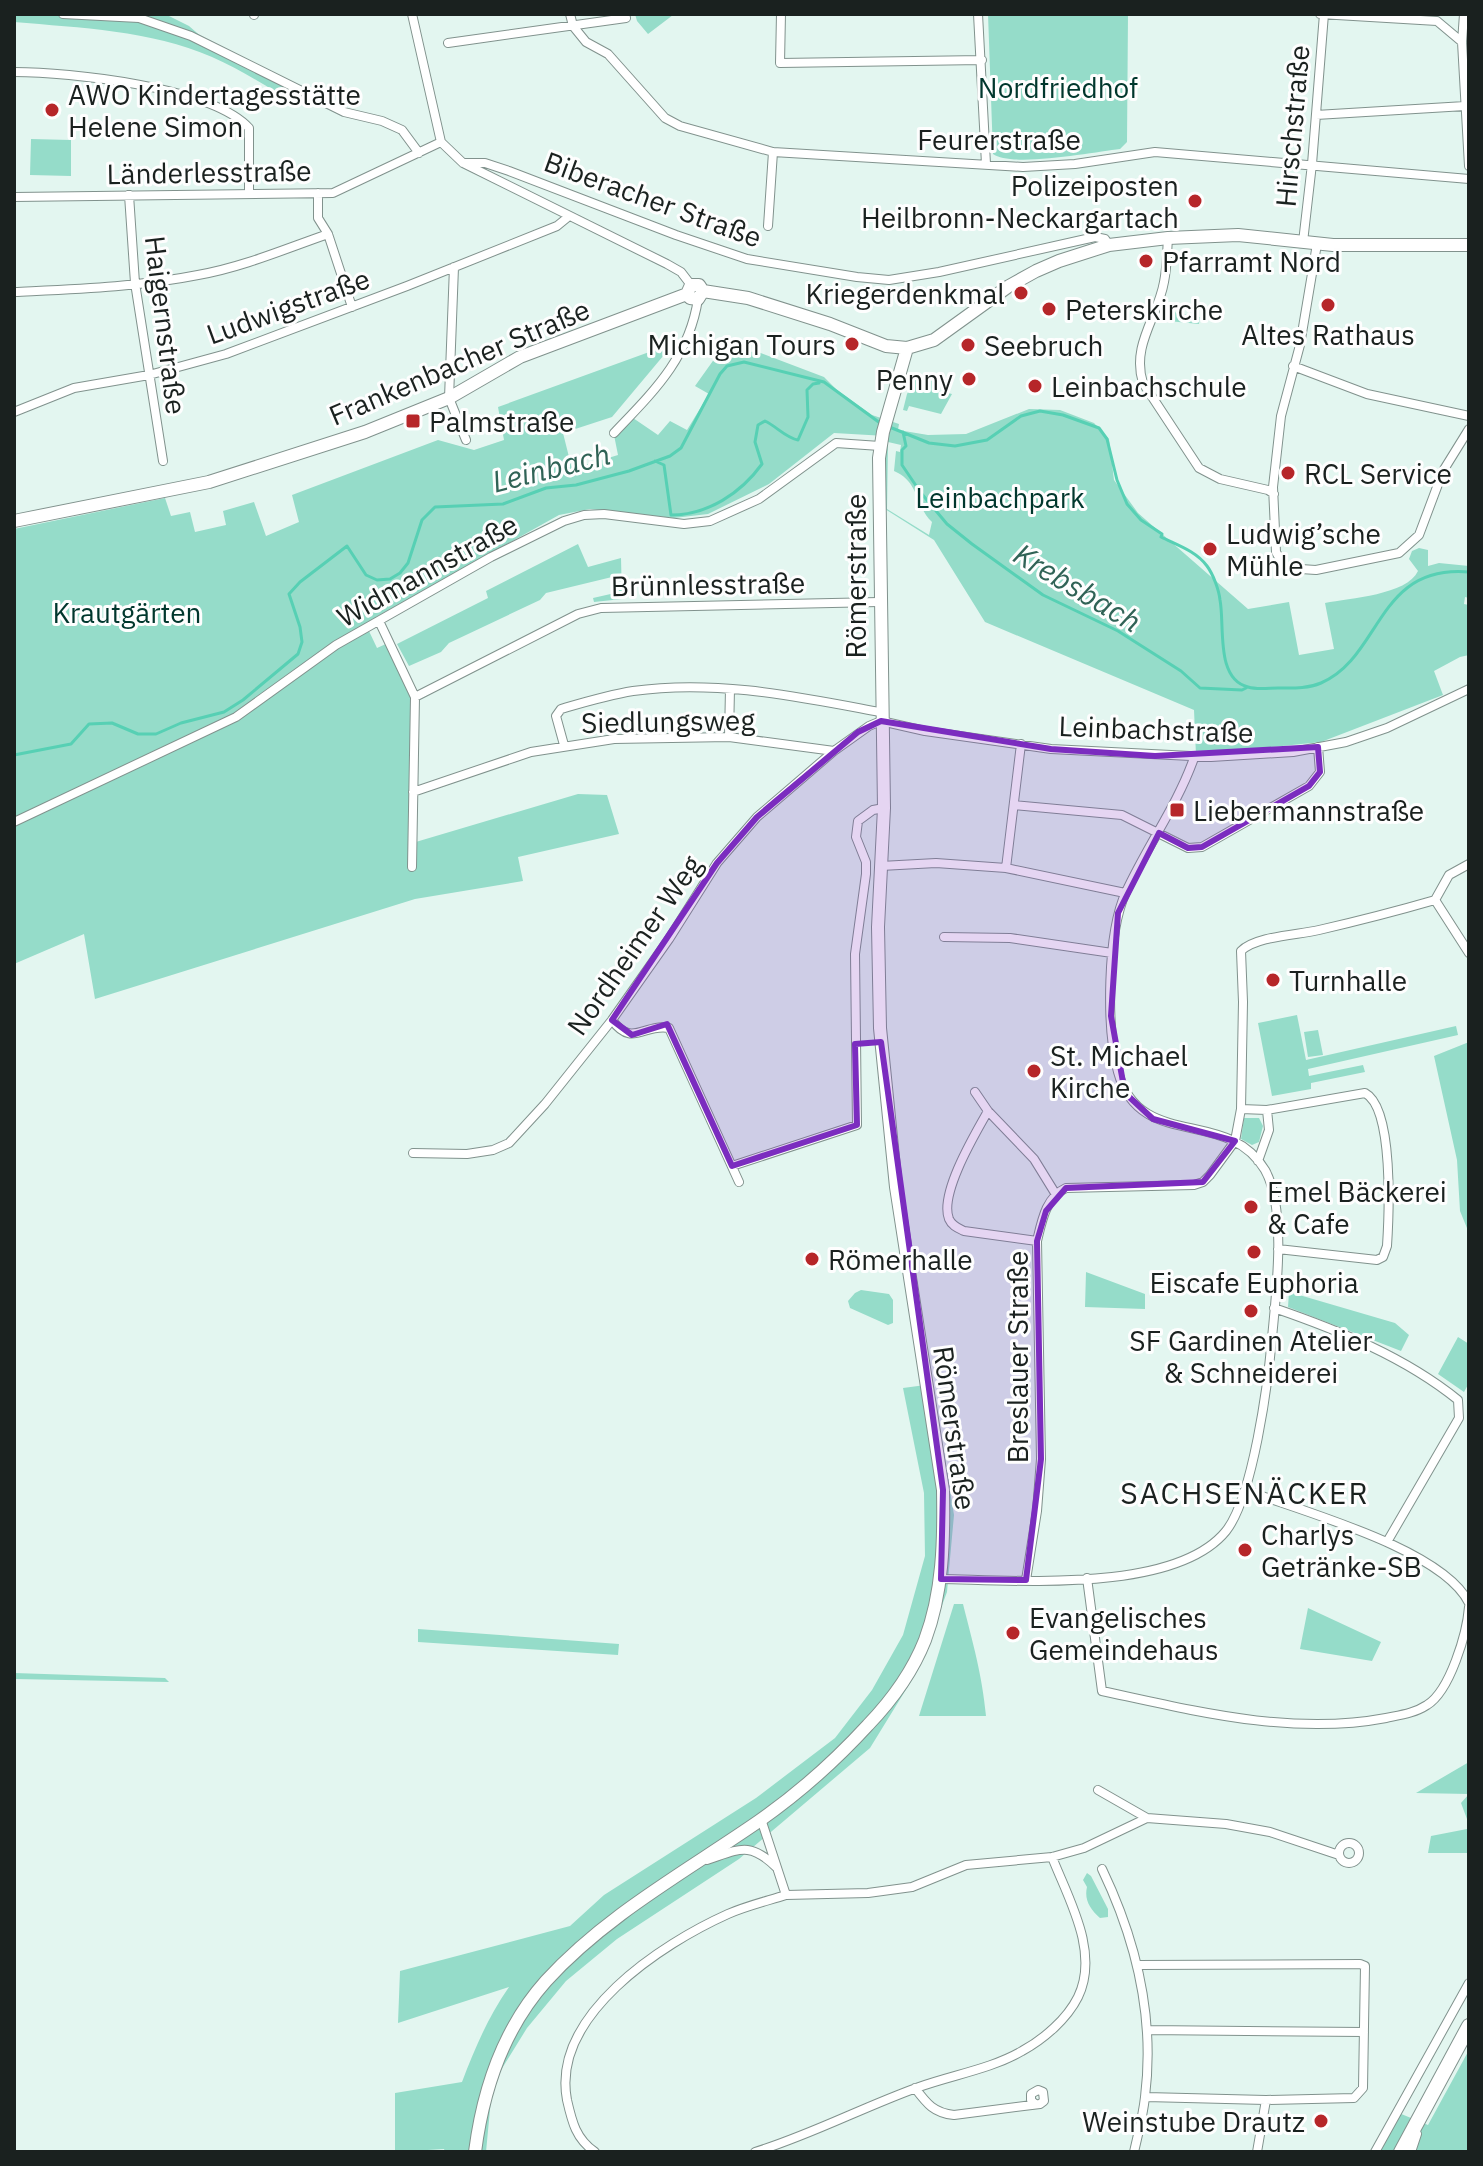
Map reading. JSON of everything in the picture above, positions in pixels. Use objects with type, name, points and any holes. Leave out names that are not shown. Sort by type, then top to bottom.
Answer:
[{"type":"main road","points":[[907,348],[934,340],[1009,286],[1036,271],[1068,257],[1109,245],[1168,238],[1251,235],[1310,243],[1469,245]]},
{"type":"main road","name":"Frankenbacher Straße","points":[[14,521],[209,482],[365,432],[449,398],[520,357],[695,292],[748,298],[886,346],[907,348]]},
{"type":"main road","name":"Römerstraße","points":[[475,2152],[480,2114],[491,2077],[508,2039],[546,1982],[644,1896],[761,1819],[830,1766],[886,1707],[911,1669],[925,1640],[941,1579],[943,1490],[902,1227],[881,1040],[878,927],[884,808],[879,602],[880,446],[907,348]]},
{"type":"main road","points":[[1401,2152],[1469,2026]]},
{"type":"street","points":[[63,14],[139,18],[191,36],[344,112],[382,121],[402,130],[419,153]]},
{"type":"street","points":[[412,14],[441,142],[463,163],[681,272],[695,292],[691,334],[678,360],[614,433]]},
{"type":"street","points":[[570,14],[573,26]]},
{"type":"street","points":[[448,43],[626,18],[625,14]]},
{"type":"street","points":[[781,14],[780,63],[982,60]]},
{"type":"street","points":[[978,14],[986,164]]},
{"type":"street","points":[[1323,14],[1437,21],[1462,42]]},
{"type":"street","name":"Hirschstraße","points":[[1323,14],[1312,164],[1310,243],[1300,345],[1281,416],[1274,494],[1276,552],[1285,568],[1316,570],[1399,553],[1411,544],[1419,535],[1443,471],[1469,429]]},
{"type":"street","points":[[1464,14],[1462,42],[1469,166]]},
{"type":"street","name":"Feurerstraße","points":[[573,26],[586,42],[608,54],[665,118],[773,152],[1023,167],[1075,164],[1155,152],[1469,179]]},
{"type":"street","points":[[14,72],[49,72],[130,83],[197,100],[239,116],[249,128],[249,194]]},
{"type":"street","points":[[1316,115],[1465,106]]},
{"type":"street","name":"Länderlesstraße","points":[[14,197],[333,193],[441,142]]},
{"type":"street","points":[[768,226],[773,152]]},
{"type":"street","name":"Biberacher Straße","points":[[463,163],[485,163],[509,171],[747,259],[857,277],[889,280],[939,272],[1095,237],[1105,239],[1109,245]]},
{"type":"street","points":[[318,193],[318,218],[328,234],[352,307]]},
{"type":"street","name":"Haigernstraße","points":[[129,195],[135,283],[163,461]]},
{"type":"street","name":"Ludwigstraße","points":[[14,412],[74,388],[149,375],[226,354],[557,226],[568,217]]},
{"type":"street","points":[[14,292],[200,275],[254,261],[328,234]]},
{"type":"street","points":[[1168,238],[1164,282],[1142,342],[1139,372],[1143,383],[1199,468],[1220,479],[1274,494]]},
{"type":"street","points":[[454,267],[449,398],[466,440]]},
{"type":"street","points":[[1293,366],[1367,394],[1469,416]]},
{"type":"street","name":"Widmannstraße","points":[[14,822],[236,717],[292,675],[379,621],[491,557],[564,521],[584,515],[604,514],[684,524],[710,521],[759,499],[836,443],[880,446]]},
{"type":"street","name":"Brünnlesstraße","points":[[415,697],[578,614],[601,608],[879,602]]},
{"type":"street","points":[[379,621],[415,697],[412,867]]},
{"type":"street","name":"Leinbachstraße","points":[[564,745],[556,716],[561,709],[633,691],[665,688],[779,693],[881,716],[925,731],[1051,749],[1194,758],[1293,752],[1387,728],[1469,689]]},
{"type":"street","points":[[729,737],[730,689]]},
{"type":"street","name":"Nordheimer Weg","points":[[413,1153],[467,1154],[493,1150],[509,1143],[612,1020],[717,863],[757,817],[834,751],[881,716]]},
{"type":"street","name":"Siedlungsweg","points":[[413,792],[531,752],[614,739],[729,737],[834,751]]},
{"type":"street","points":[[1006,868],[1021,744]]},
{"type":"street","points":[[1014,805],[1122,815],[1188,848],[1202,847],[1309,786],[1320,772],[1318,747]]},
{"type":"street","points":[[941,1579],[1026,1580],[1142,1573],[1187,1557],[1227,1530],[1245,1490],[1269,1366],[1278,1249],[1273,1197],[1266,1172],[1235,1141],[1222,1135],[1153,1119],[1143,1113],[1125,1093],[1117,1069],[1112,1030],[1112,953],[1118,913],[1125,893],[1173,808],[1194,758]]},
{"type":"street","points":[[732,1166],[857,1125],[855,954],[866,862],[856,837],[858,821],[873,810],[884,808]]},
{"type":"street","points":[[881,866],[936,863],[1006,868],[1125,893]]},
{"type":"street","points":[[975,1092],[988,1111],[1034,1159],[1055,1193],[1066,1188],[1194,1185],[1203,1182],[1235,1141],[1241,1109],[1241,951],[1247,945],[1261,941],[1315,931],[1435,900],[1449,875],[1469,864]]},
{"type":"street","points":[[1435,900],[1469,953]]},
{"type":"street","points":[[944,937],[1010,938],[1112,953]]},
{"type":"street","points":[[612,1020],[620,1032],[632,1035],[660,1026],[669,1028],[739,1182]]},
{"type":"street","points":[[1241,1109],[1267,1110],[1365,1093],[1371,1096],[1381,1113],[1387,1156],[1387,1246],[1383,1257],[1377,1260],[1278,1249]]},
{"type":"street","points":[[1255,1158],[1269,1130],[1267,1110]]},
{"type":"street","points":[[988,1111],[951,1188],[947,1206],[949,1219],[953,1226],[964,1231],[1037,1241]]},
{"type":"street","name":"Breslauer Straße","points":[[1026,1580],[1037,1511],[1041,1459],[1037,1241],[1055,1193]]},
{"type":"street","points":[[1274,1308],[1359,1340],[1443,1388],[1458,1400],[1459,1418],[1387,1542]]},
{"type":"street","points":[[1087,1578],[1102,1691],[1173,1707],[1293,1726],[1361,1723],[1406,1714],[1426,1706],[1443,1692],[1465,1632],[1469,1605],[1464,1592],[1447,1576],[1387,1542],[1245,1490]]},
{"type":"street","points":[[1098,1790],[1147,1818],[1211,1822],[1270,1832],[1339,1855]]},
{"type":"street","points":[[595,2152],[579,2138],[572,2122],[566,2093],[568,2054],[585,2023],[614,1990],[678,1941],[729,1914],[786,1895],[868,1893],[912,1887],[966,1865],[1052,1857],[1084,1848],[1147,1818]]},
{"type":"street","points":[[761,1819],[786,1895]]},
{"type":"street","points":[[695,1864],[746,1848],[763,1855],[780,1871]]},
{"type":"street","points":[[755,2152],[915,2088],[1023,2051],[1064,2018],[1079,1995],[1085,1967],[1083,1938],[1052,1857]]},
{"type":"street","points":[[1102,1869],[1120,1908],[1138,1965],[1147,2030],[1146,2097],[1134,2152]]},
{"type":"street","points":[[1138,1965],[1365,1966],[1363,2088],[1354,2098],[1266,2100],[1146,2097]]},
{"type":"street","points":[[1375,2152],[1469,1983]]},
{"type":"street","points":[[1147,2030],[1364,2032]]},
{"type":"street","points":[[1411,2152],[1440,2080]]},
{"type":"street","points":[[915,2088],[931,2109],[940,2114],[954,2115],[1035,2104]]},
{"type":"street","points":[[1257,2152],[1266,2100]]},
{"type":"highlighted area","points":[[881,721],[1051,749],[1155,756],[1318,747],[1320,772],[1309,786],[1202,847],[1188,848],[1159,833],[1118,913],[1111,1016],[1125,1093],[1153,1119],[1235,1141],[1203,1182],[1066,1188],[1046,1211],[1037,1241],[1041,1459],[1026,1580],[941,1579],[943,1490],[881,1042],[855,1044],[857,1125],[732,1166],[667,1024],[632,1035],[612,1020],[717,863],[757,817],[858,732]]},
{"type":"green space","points":[[14,14],[165,14],[189,26],[219,52],[303,92],[298,105],[234,68],[188,48],[115,32],[14,22]]},
{"type":"green space","points":[[635,14],[673,14],[673,15],[648,34]]},
{"type":"green space","name":"Nordfriedhof","points":[[988,14],[1128,14],[1127,142],[1120,149],[1054,158],[1017,160],[993,154]]},
{"type":"green space","points":[[31,139],[71,140],[71,176],[30,175]]},
{"type":"green space","points":[[1163,307],[1176,313],[1200,317],[1199,324],[1158,320]]},
{"type":"green space","points":[[674,343],[612,417],[563,433],[572,469],[618,455],[614,435],[633,418],[658,435],[670,421],[687,430],[709,394],[695,386],[720,351],[758,352],[824,377],[872,415],[899,424],[898,430],[928,435],[966,434],[1029,409],[1060,410],[1094,423],[1109,439],[1114,480],[1138,513],[1248,609],[1289,602],[1299,655],[1334,649],[1325,603],[1377,594],[1402,585],[1418,571],[1409,559],[1412,551],[1419,548],[1428,550],[1428,566],[1439,563],[1469,566],[1469,598],[1465,597],[1464,604],[1469,605],[1469,655],[1434,671],[1443,695],[1321,742],[1196,755],[1194,710],[985,622],[934,540],[885,509],[886,436],[834,433],[769,484],[708,514],[674,518],[590,509],[559,515],[376,617],[378,624],[368,629],[377,648],[388,643],[413,697],[409,844],[578,794],[607,795],[619,834],[518,857],[523,881],[415,899],[95,999],[84,934],[14,964],[14,529],[165,498],[171,516],[190,512],[195,532],[226,525],[223,511],[254,502],[266,536],[299,522],[292,495],[438,440],[474,450],[504,440],[498,407]],"holes":[[[888,442],[901,445],[900,452],[896,451],[894,471],[913,487],[932,522],[929,535],[887,509]]]},
{"type":"green space","points":[[915,379],[933,381],[940,391],[952,394],[941,414],[909,406],[907,411],[903,410]]},
{"type":"green space","points":[[578,544],[588,567],[621,558],[622,599],[594,602],[593,598],[615,593],[612,577],[546,593],[540,600],[449,643],[441,652],[409,666],[397,644],[488,598],[486,591]]},
{"type":"green space","points":[[1297,1015],[1306,1060],[1456,1026],[1458,1035],[1308,1069],[1309,1076],[1363,1065],[1365,1072],[1311,1083],[1311,1089],[1272,1096],[1258,1023]]},
{"type":"green space","points":[[1318,1030],[1323,1055],[1308,1057],[1304,1032]]},
{"type":"green space","points":[[1469,1042],[1469,1233],[1460,1211],[1457,1160],[1434,1056]]},
{"type":"green space","points":[[1244,1118],[1259,1118],[1263,1126],[1259,1142],[1252,1145],[1241,1139]]},
{"type":"green space","points":[[1086,1272],[1145,1294],[1145,1309],[1085,1307]]},
{"type":"green space","points":[[861,1290],[889,1294],[893,1300],[893,1323],[888,1325],[850,1308],[848,1301]]},
{"type":"green space","points":[[1289,1292],[1395,1323],[1409,1335],[1401,1351],[1288,1307]]},
{"type":"green space","points":[[1458,1337],[1469,1344],[1469,1383],[1464,1392],[1438,1374]]},
{"type":"green space","points":[[933,1384],[954,1515],[947,1592],[918,1670],[870,1748],[739,1859],[617,1939],[566,1981],[527,2028],[501,2070],[491,2099],[486,2152],[445,2152],[444,2149],[395,2152],[395,2093],[462,2082],[482,2033],[509,1987],[398,2023],[400,1971],[570,1926],[604,1895],[756,1798],[835,1738],[872,1690],[903,1635],[925,1556],[924,1493],[903,1388]]},
{"type":"green space","points":[[954,1604],[963,1604],[980,1673],[986,1716],[919,1716]]},
{"type":"green space","points":[[1308,1608],[1381,1642],[1372,1661],[1300,1649]]},
{"type":"green space","points":[[418,1629],[619,1644],[618,1655],[418,1642]]},
{"type":"green space","points":[[14,1673],[165,1678],[169,1682],[14,1679]]},
{"type":"green space","points":[[1469,1762],[1469,1794],[1416,1793]]},
{"type":"green space","points":[[1469,1794],[1469,1853],[1428,1853],[1431,1836],[1467,1829],[1461,1803]]},
{"type":"green space","points":[[1087,1873],[1108,1909],[1108,1917],[1100,1918],[1089,1904],[1083,1880]]},
{"type":"green space","points":[[1469,2050],[1469,2152],[1372,2152],[1394,2111],[1428,2125]]},
{"type":"waterway","name":"Leinbach","points":[[14,755],[71,744],[89,724],[112,723],[138,734],[156,734],[181,723],[224,712],[298,654],[302,642],[300,627],[289,594],[347,546],[366,575],[377,580],[390,579],[408,563],[422,520],[435,507],[503,504],[546,488],[576,485],[670,456],[681,448],[727,366],[744,362],[824,382],[880,423]]},
{"type":"waterway","name":"Leinbach","points":[[655,461],[664,465],[671,515],[711,507],[734,493],[762,464],[755,442],[758,425],[765,421],[798,440],[808,417],[807,390],[819,383]]},
{"type":"waterway","name":"Leinbach","points":[[887,426],[929,443],[955,446],[987,440],[1021,416],[1040,411],[1063,415],[1099,428],[1107,439],[1117,480],[1127,504],[1141,520],[1162,534],[1161,537],[1192,552],[1209,569],[1219,596],[1226,663],[1230,674],[1238,682],[1252,688],[1300,688],[1321,683],[1341,670],[1357,654],[1397,597],[1415,582],[1438,573],[1469,572]]},
{"type":"waterway","name":"Krebsbach","points":[[903,432],[906,446],[902,450],[902,465],[947,524],[972,544],[1043,595],[1118,631],[1181,671],[1200,688],[1246,688]]},
{"type":"place","name":"AWO Kindertagesstätte Helene Simon","points":[[52,110]]},
{"type":"place","name":"Polizeiposten Heilbronn-Neckargartach","points":[[1195,201]]},
{"type":"place","name":"Pfarramt Nord","points":[[1146,261]]},
{"type":"place","name":"Kriegerdenkmal","points":[[1021,293]]},
{"type":"place","name":"Altes Rathaus","points":[[1328,305]]},
{"type":"place","name":"Peterskirche","points":[[1049,309]]},
{"type":"place","name":"Michigan Tours","points":[[852,344]]},
{"type":"place","name":"Seebruch","points":[[968,345]]},
{"type":"place","name":"Penny","points":[[969,379]]},
{"type":"place","name":"Leinbachschule","points":[[1035,386]]},
{"type":"place","name":"Palmstraße","points":[[413,421]]},
{"type":"place","name":"RCL Service","points":[[1288,473]]},
{"type":"place","name":"Ludwig’sche Mühle","points":[[1210,549]]},
{"type":"place","name":"Liebermannstraße","points":[[1177,810]]},
{"type":"place","name":"Turnhalle","points":[[1273,980]]},
{"type":"place","name":"St. Michael Kirche","points":[[1034,1071]]},
{"type":"place","name":"Emel Bäckerei & Cafe","points":[[1251,1207]]},
{"type":"place","name":"Eiscafe Euphoria","points":[[1254,1252]]},
{"type":"place","name":"Römerhalle","points":[[812,1259]]},
{"type":"place","name":"SF Gardinen Atelier & Schneiderei","points":[[1251,1311]]},
{"type":"place","name":"Charlys Getränke-SB","points":[[1245,1550]]},
{"type":"place","name":"Evangelisches Gemeindehaus","points":[[1013,1633]]},
{"type":"place","name":"Weinstube Drautz","points":[[1321,2121]]},
{"type":"district","name":"SACHSENÄCKER","points":[[1245,1492]]},
{"type":"park label","name":"Leinbachpark","points":[[1000,497]]},
{"type":"park label","name":"Krautgärten","points":[[127,612]]}]
